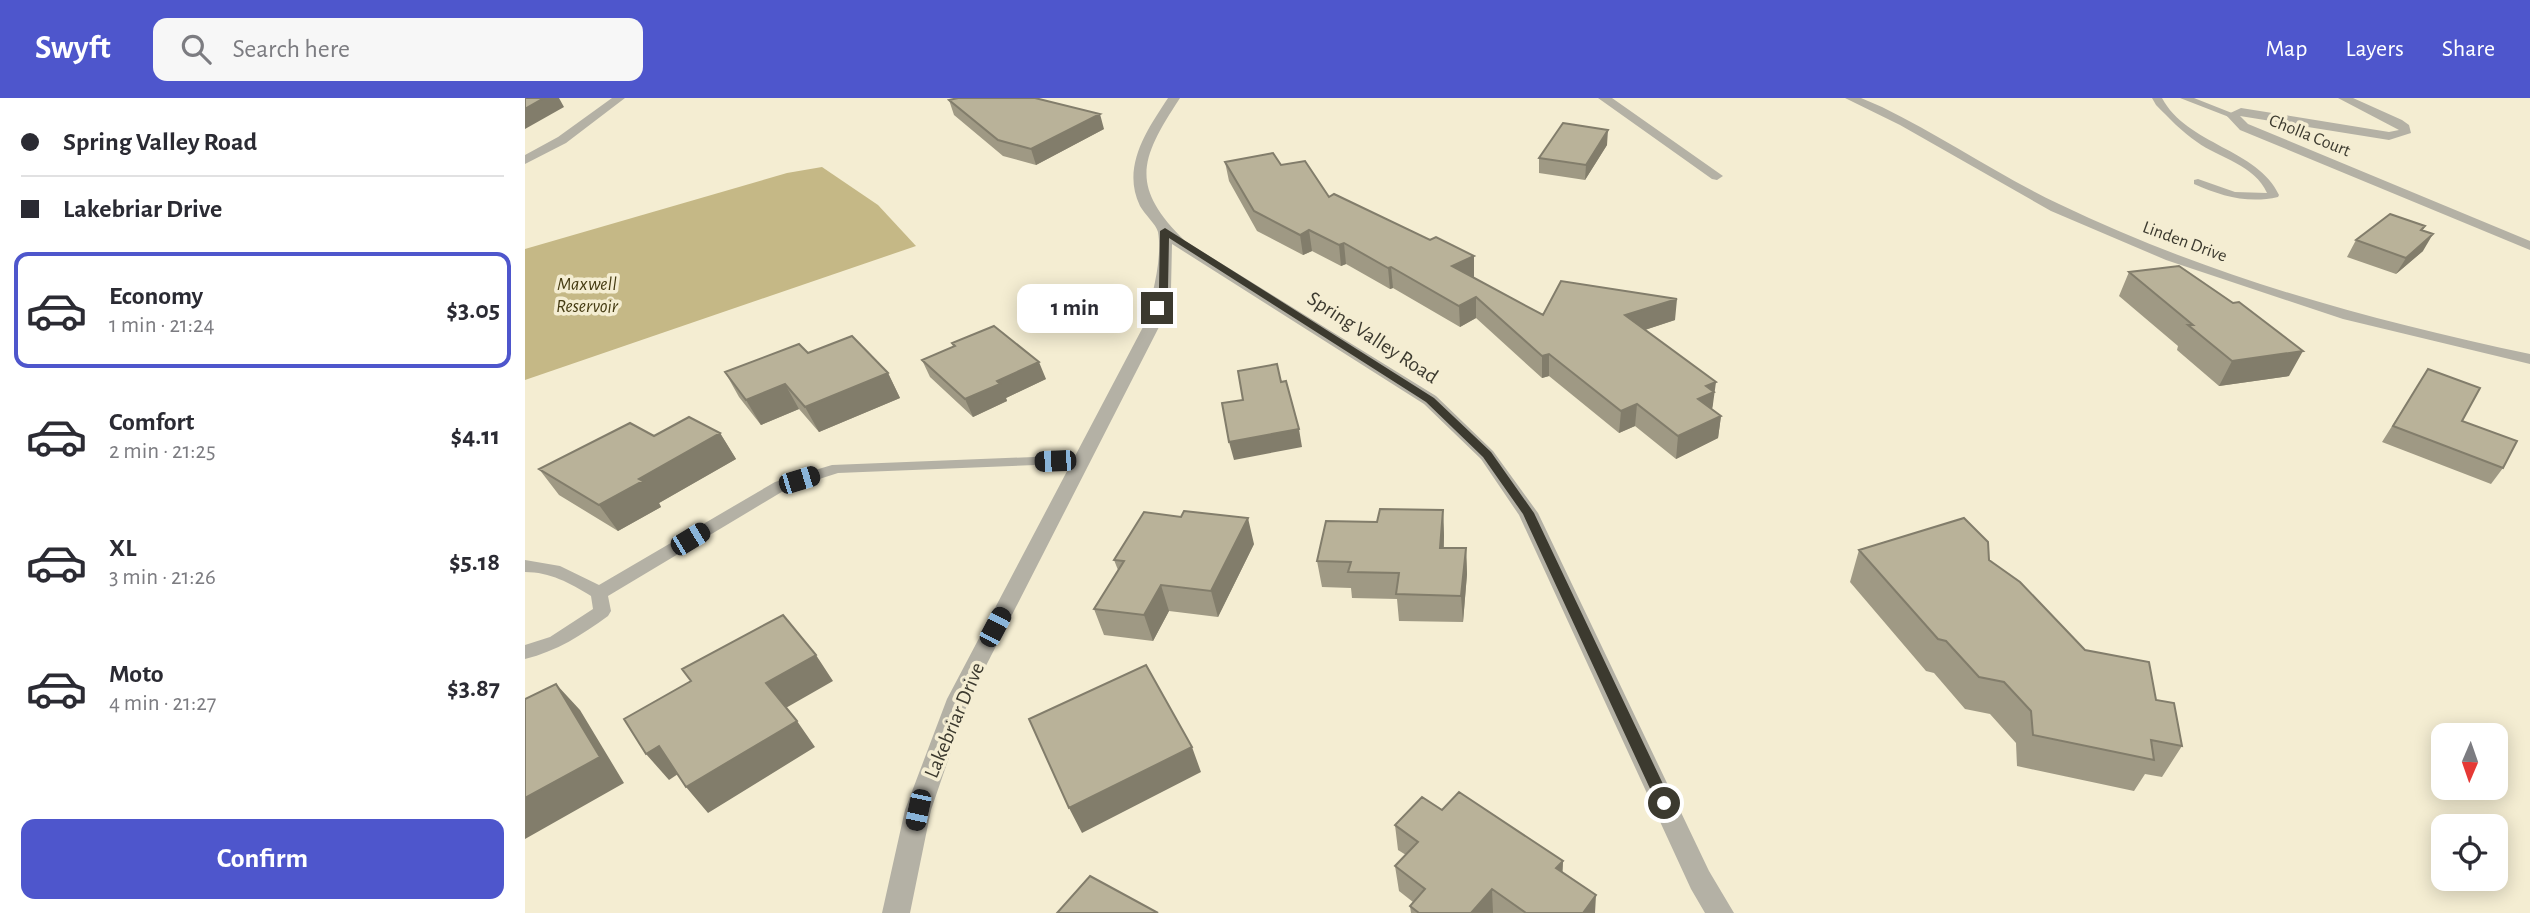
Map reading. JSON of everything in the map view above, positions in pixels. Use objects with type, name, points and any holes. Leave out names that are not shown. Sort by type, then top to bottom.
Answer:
[{"type":"street","points":[[525,160],[562,140],[619,98]]},
{"type":"street","name":"Spring Valley Road","points":[[1174,98],[1139,159],[1139,189],[1150,213],[1180,244],[1430,400],[1487,455],[1528,513],[1700,880],[1720,913]]},
{"type":"street","points":[[1604,98],[1717,176]]},
{"type":"street","name":"Linden Drive","points":[[1851,98],[1915,127],[2052,206],[2172,258],[2289,299],[2392,328],[2530,359]]},
{"type":"street","name":"Cholla Court","points":[[2344,98],[2398,123],[2405,128],[2405,133],[2389,136],[2260,114],[2241,112],[2232,115],[2244,127],[2530,246]]},
{"type":"street","name":"Lakebriar Drive","points":[[895,913],[918,810],[958,699],[1151,327],[1163,289],[1165,231]]},
{"type":"lane","points":[[2157,98],[2159,103],[2197,138],[2259,174],[2271,186],[2274,195],[2238,197],[2199,182]]},
{"type":"lane","points":[[2185,98],[2232,115]]},
{"type":"lane","points":[[599,593],[780,486],[837,468],[1082,460]]},
{"type":"lane","points":[[525,566],[535,565],[578,580],[599,593],[602,611],[573,632],[525,652]]},
{"type":"water","name":"Maxwell Reservoir","points":[[822,167],[878,205],[916,246],[525,380],[525,249],[787,173]]},
{"type":"building","points":[[525,98],[544,98],[525,109]]},
{"type":"building","points":[[1035,98],[1100,114],[1031,149],[998,140],[949,100]]},
{"type":"building","points":[[1563,123],[1608,130],[1586,165],[1539,158]]},
{"type":"building","points":[[1273,153],[1281,165],[1305,161],[1329,197],[1334,194],[1430,240],[1436,237],[1474,256],[1452,266],[1543,315],[1561,281],[1677,299],[1625,315],[1716,382],[1706,386],[1714,392],[1698,399],[1721,416],[1678,436],[1637,404],[1621,411],[1549,354],[1542,356],[1476,297],[1459,306],[1344,243],[1339,245],[1309,230],[1300,235],[1254,211],[1225,162]]},
{"type":"building","points":[[2390,214],[2425,226],[2421,230],[2433,234],[2406,258],[2356,240]]},
{"type":"building","points":[[2179,266],[2233,303],[2239,302],[2303,351],[2232,361],[2129,272]]},
{"type":"building","points":[[994,326],[1039,362],[997,381],[1000,384],[965,399],[922,360],[955,346],[952,343]]},
{"type":"building","points":[[852,336],[888,373],[805,407],[785,384],[746,400],[725,372],[799,344],[808,353]]},
{"type":"building","points":[[1277,364],[1281,382],[1286,381],[1299,429],[1229,442],[1222,403],[1243,400],[1238,371]]},
{"type":"building","points":[[2428,369],[2480,388],[2462,421],[2517,441],[2503,468],[2393,426]]},
{"type":"building","points":[[689,417],[720,433],[599,505],[539,469],[630,423],[654,436]]},
{"type":"building","points":[[1380,509],[1443,510],[1440,548],[1466,548],[1461,596],[1396,594],[1399,573],[1348,572],[1351,562],[1317,561],[1326,521],[1377,522]]},
{"type":"building","points":[[1184,511],[1248,518],[1211,591],[1161,585],[1144,615],[1094,609],[1124,561],[1114,560],[1144,512],[1181,517]]},
{"type":"building","points":[[1964,518],[1988,542],[1989,560],[2020,582],[2085,650],[2149,662],[2156,700],[2174,703],[2182,746],[2151,740],[2154,760],[2033,735],[2031,711],[2004,682],[1979,677],[1946,641],[1938,639],[1859,550]]},
{"type":"building","points":[[783,615],[816,655],[766,683],[797,721],[686,787],[659,746],[646,754],[624,719],[691,681],[682,669]]},
{"type":"building","points":[[1146,665],[1192,747],[1069,808],[1029,719]]},
{"type":"building","points":[[556,684],[600,757],[525,798],[525,699]]},
{"type":"building","points":[[1459,792],[1563,861],[1556,868],[1596,895],[1583,913],[1526,913],[1492,889],[1471,913],[1419,913],[1410,906],[1425,889],[1395,866],[1418,842],[1395,825],[1422,797],[1442,810]]},
{"type":"building","points":[[1090,876],[1158,913],[1057,913]]},
{"type":"route","points":[[1157,308],[1163,289],[1165,231],[1180,244],[1325,332],[1430,400],[1487,455],[1528,513],[1664,803]]}]
